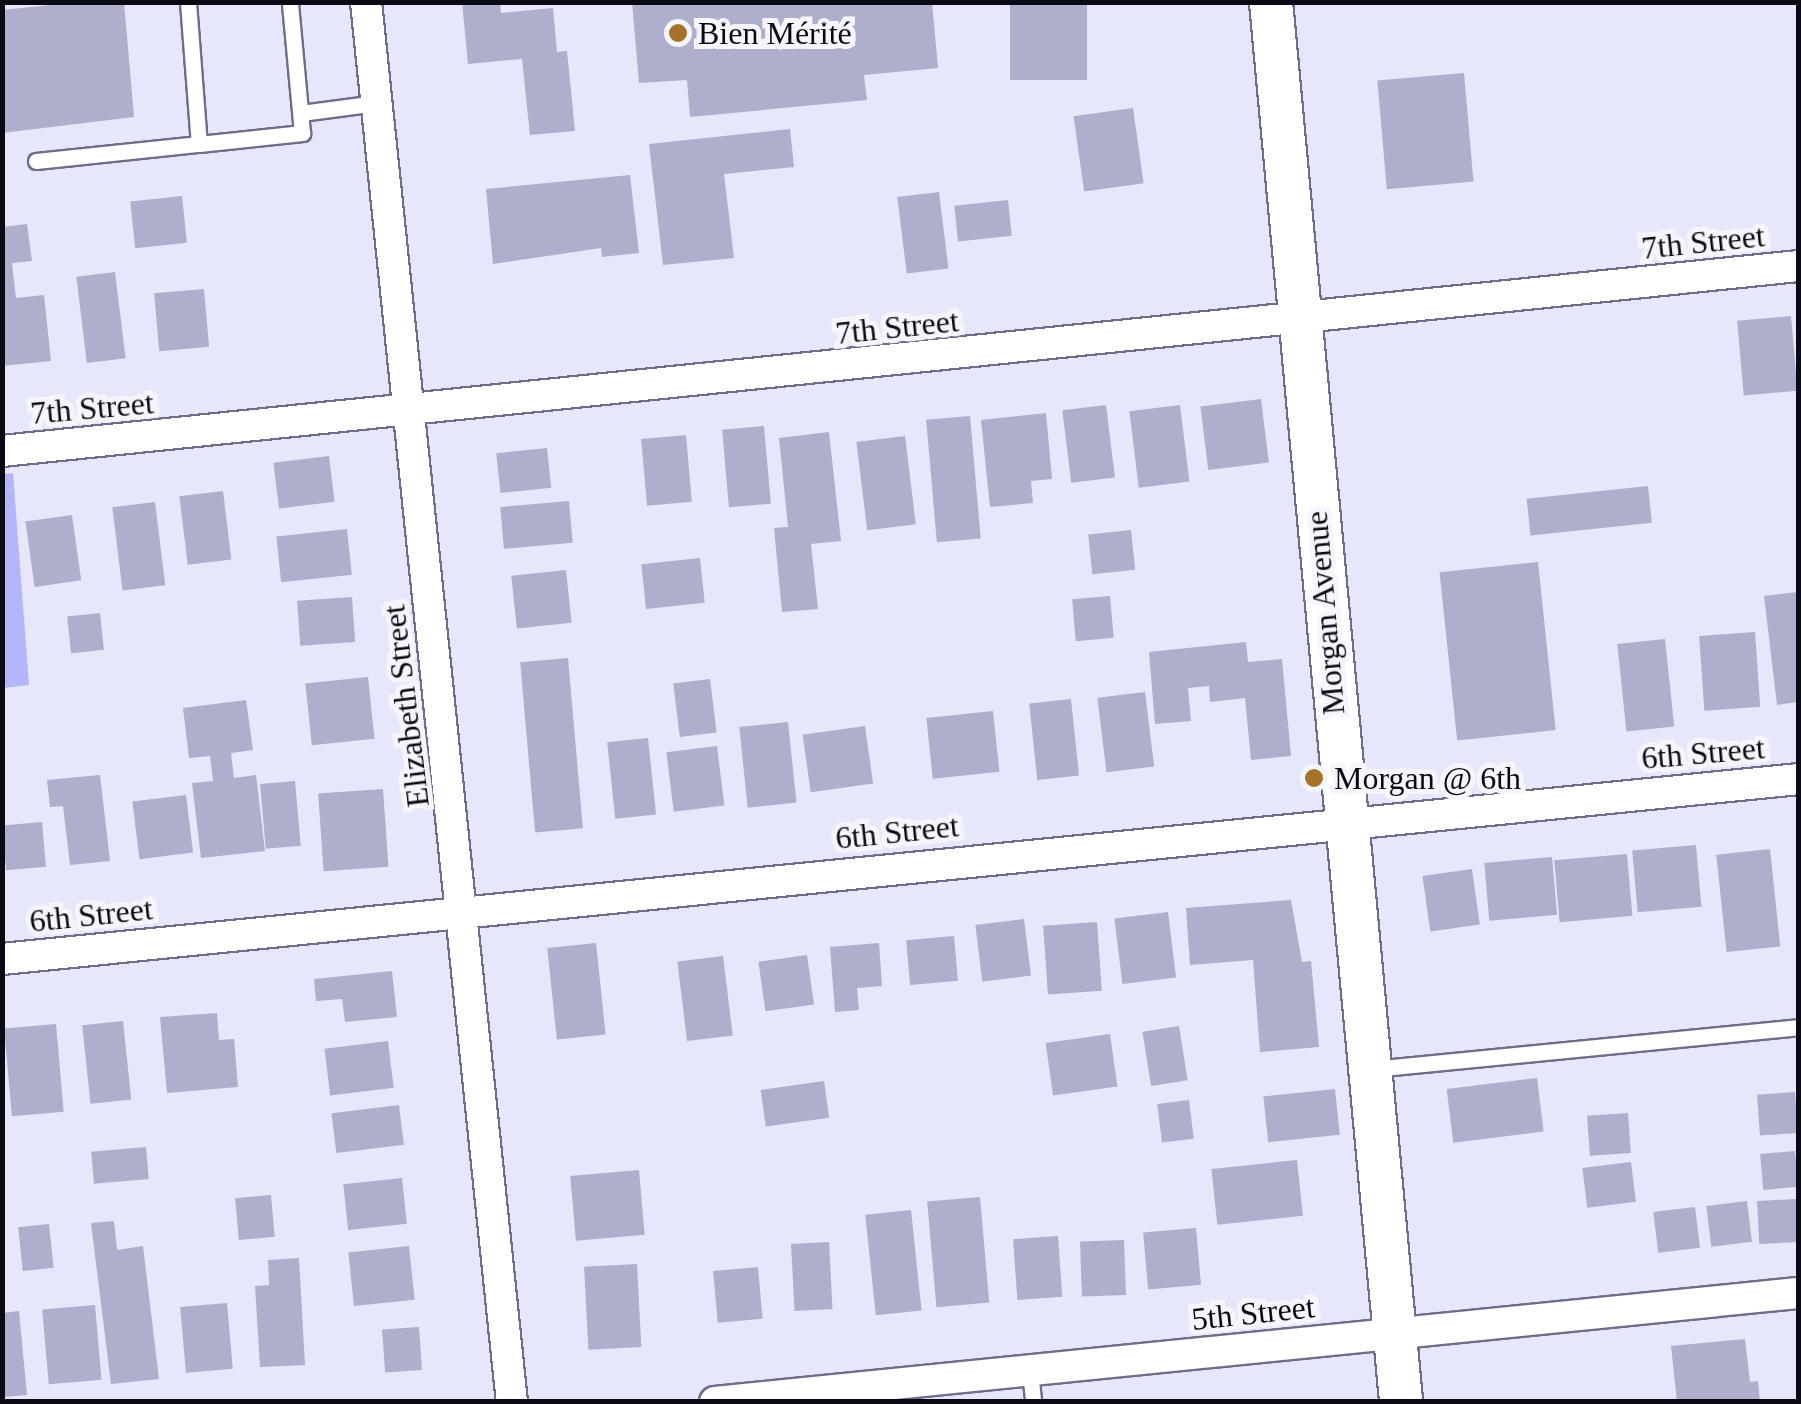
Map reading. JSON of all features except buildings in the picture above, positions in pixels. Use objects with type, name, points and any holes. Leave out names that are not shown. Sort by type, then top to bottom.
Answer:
[{"type":"main road","name":"Morgan Avenue","points":[[1271,2],[1343,822],[1401,1402]]},
{"type":"street","name":"Elizabeth Street","points":[[366,2],[408,414],[466,911],[512,1402]]},
{"type":"street","name":"7th Street","points":[[2,452],[408,414],[1798,266]]},
{"type":"street","name":"6th Street","points":[[2,960],[1798,779]]},
{"type":"street","name":"5th Street","points":[[714,1402],[1798,1293]]},
{"type":"lane","points":[[188,2],[198,144]]},
{"type":"lane","points":[[36,160],[302,133],[290,3]]},
{"type":"lane","points":[[300,113],[376,103]]},
{"type":"lane","points":[[1368,1070],[1798,1027]]},
{"type":"lane","points":[[1030,1370],[1033,1402]]},
{"type":"shaded area","points":[[13,473],[29,685],[3,688],[3,474]]},
{"type":"place","name":"Bien Mérité","points":[[678,33]]},
{"type":"place","name":"Morgan @ 6th","points":[[1314,778]]}]
